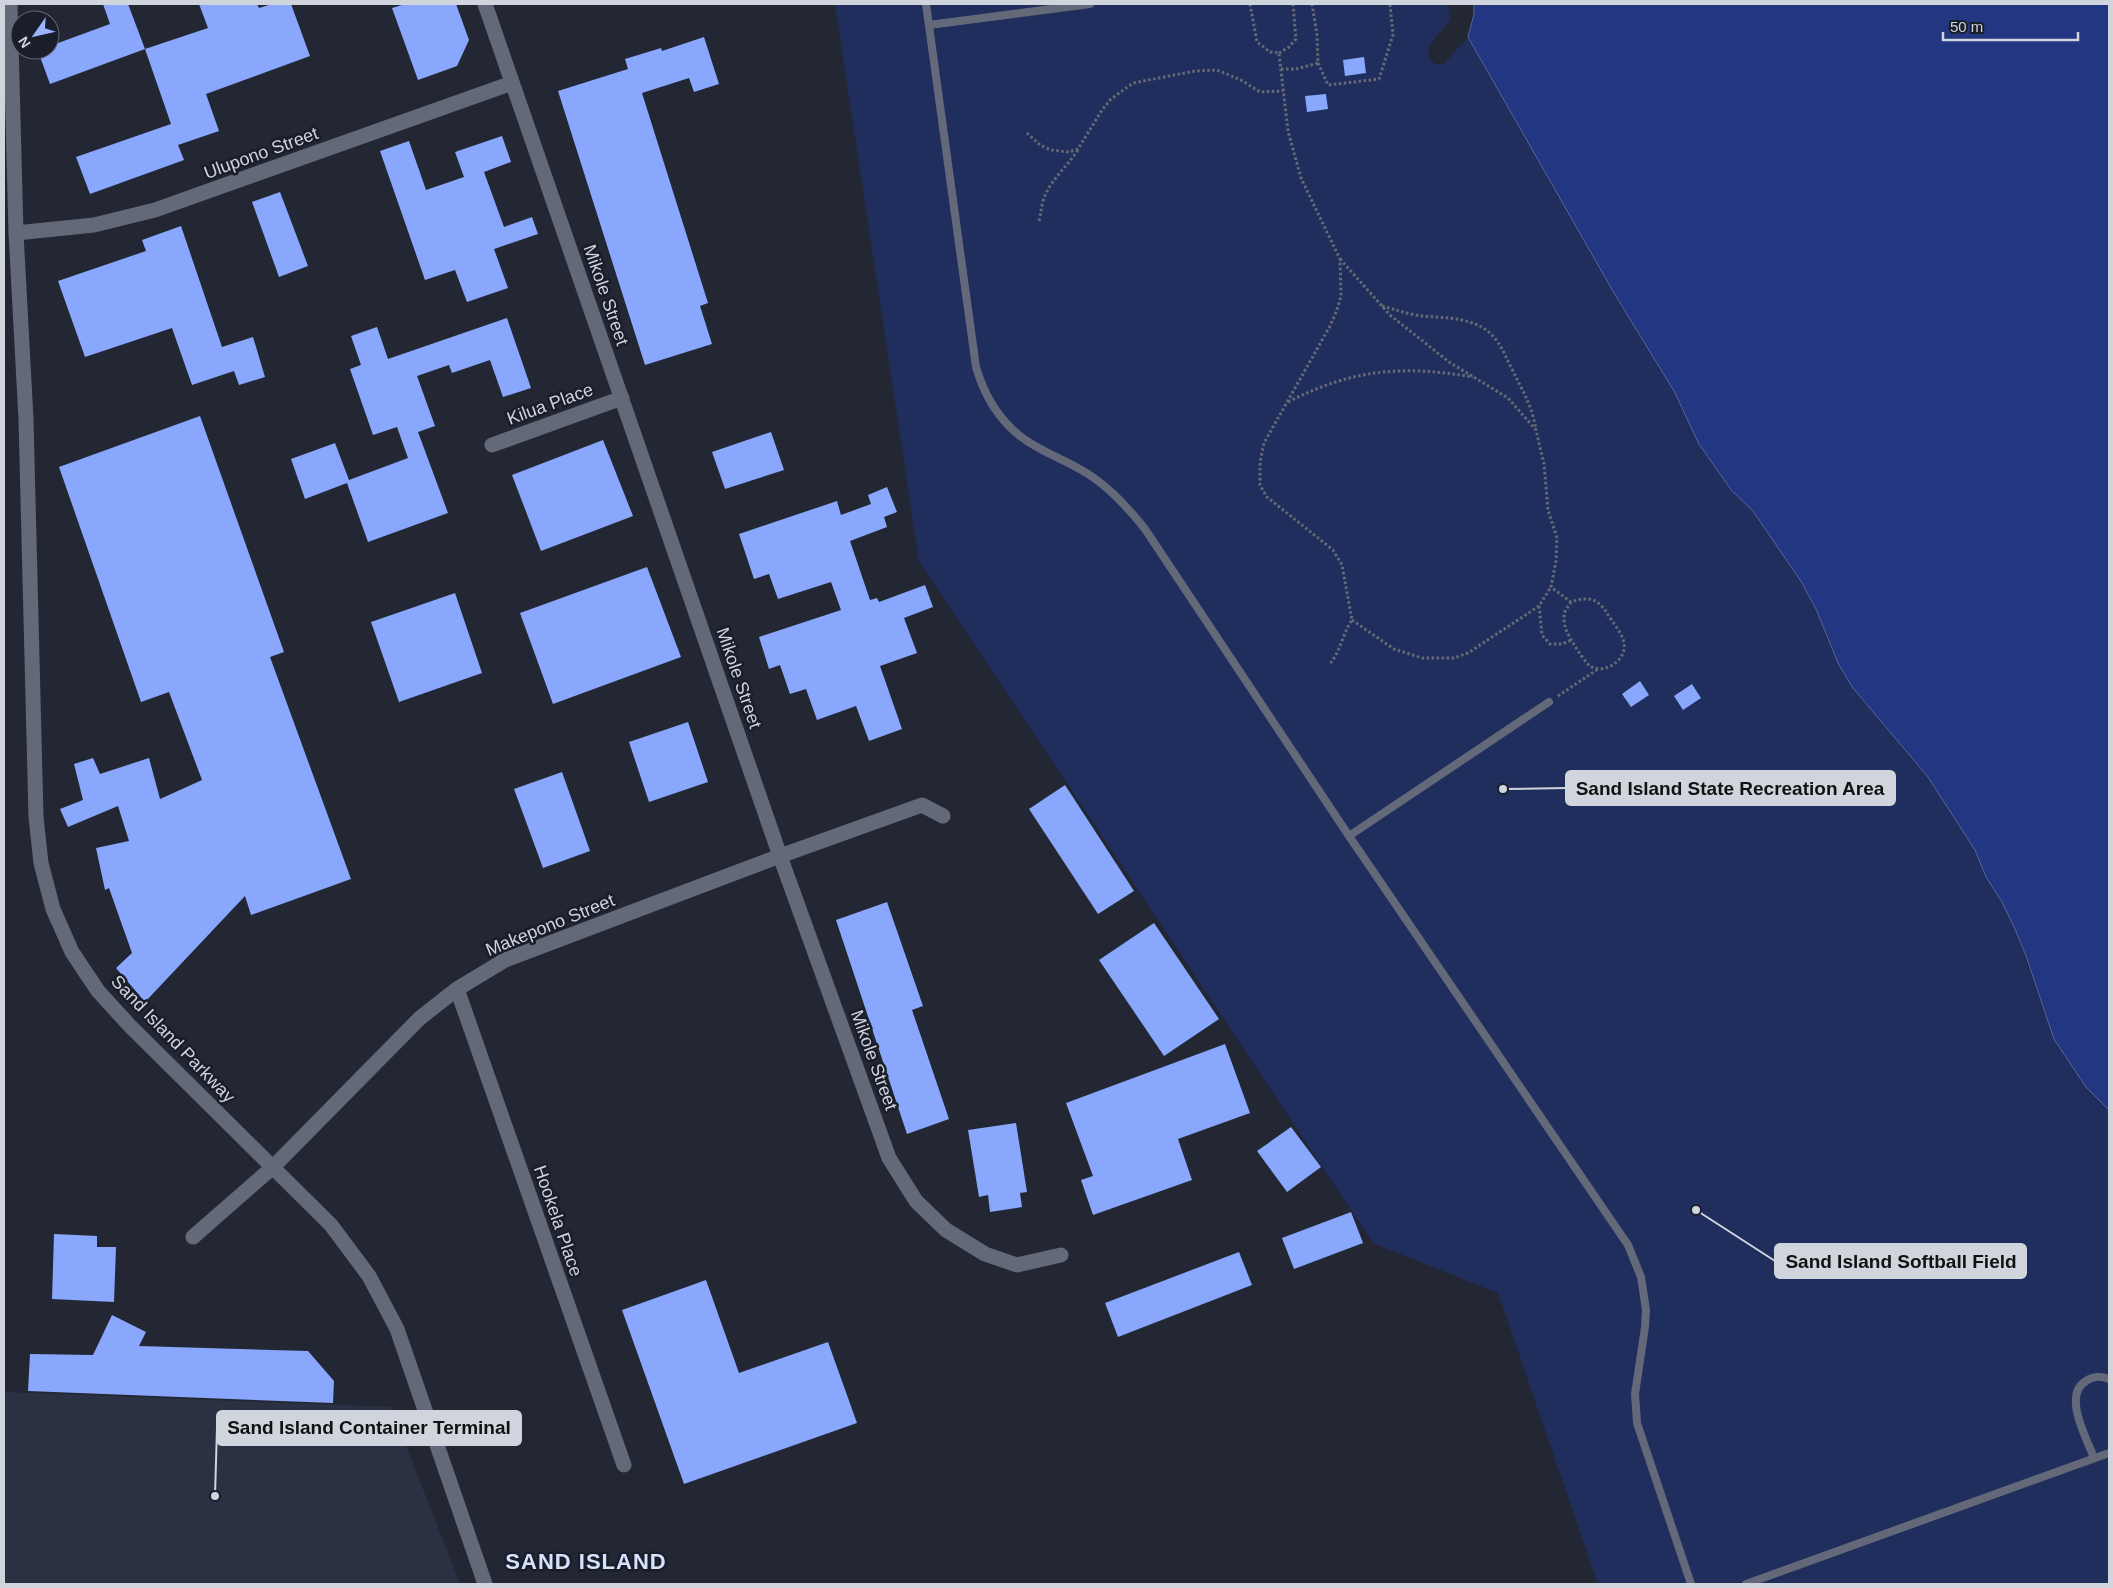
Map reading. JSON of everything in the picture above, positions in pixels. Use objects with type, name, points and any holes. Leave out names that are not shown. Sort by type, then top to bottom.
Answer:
[{"type":"street","name":"Sand Island Parkway","points":[[10,4],[16,233],[26,419],[36,816],[40,864],[53,909],[72,952],[98,991],[130,1026],[331,1225],[369,1276],[397,1329],[485,1584]]},
{"type":"street","name":"Mikole Street","points":[[485,4],[780,856],[889,1158],[916,1201],[946,1230],[985,1254],[1017,1265],[1062,1255]]},
{"type":"street","name":"Ulupono Street","points":[[16,233],[94,226],[155,210],[512,83]]},
{"type":"street","name":"Kilua Place","points":[[492,445],[622,398]]},
{"type":"street","name":"Makepono Street","points":[[193,1237],[273,1167],[420,1018],[457,989],[505,960],[780,856],[922,805],[943,816]]},
{"type":"street","name":"Hookela Place","points":[[457,989],[624,1465]]},
{"type":"lane","points":[[926,4],[976,367],[986,394],[1001,418],[1012,429],[1036,447],[1094,478],[1123,502],[1134,515],[1192,598],[1349,836],[1619,1230],[1635,1260],[1644,1293],[1646,1310],[1634,1394],[1637,1423],[1691,1584]]},
{"type":"lane","points":[[929,25],[1090,4]]},
{"type":"lane","points":[[1349,836],[1550,702]]},
{"type":"lane","points":[[2094,1458],[2075,1405],[2077,1391],[2081,1385],[2093,1378],[2109,1379]]},
{"type":"lane","points":[[1746,1584],[2109,1453]]},
{"type":"path","points":[[1250,4],[1257,42],[1270,52],[1279,53],[1289,47],[1296,39],[1292,4]]},
{"type":"path","points":[[1312,4],[1317,35],[1318,63],[1328,85],[1379,79],[1393,35],[1390,4]]},
{"type":"path","points":[[1279,53],[1288,131],[1302,178],[1340,259],[1382,306],[1449,362],[1508,398],[1536,430]]},
{"type":"path","points":[[1282,69],[1296,70],[1318,63]]},
{"type":"path","points":[[1039,221],[1043,201],[1057,176],[1069,164],[1102,110],[1111,99],[1133,83],[1195,71],[1217,70],[1241,80],[1260,92],[1283,91]]},
{"type":"path","points":[[1027,133],[1040,145],[1051,150],[1069,152],[1078,149]]},
{"type":"path","points":[[1329,664],[1336,656],[1352,620],[1342,565],[1333,550],[1267,497],[1260,485],[1260,462],[1264,443],[1337,310],[1341,296],[1340,259]]},
{"type":"path","points":[[1352,620],[1394,649],[1422,658],[1454,658],[1468,653],[1539,606],[1551,587],[1556,561],[1556,538],[1548,510],[1544,464],[1532,409],[1504,352],[1492,335],[1477,324],[1462,320],[1405,313],[1382,306]]},
{"type":"path","points":[[1286,403],[1319,388],[1376,372],[1415,370],[1476,378]]},
{"type":"path","points":[[1551,587],[1572,602]]},
{"type":"path","points":[[1583,598],[1594,600],[1604,608],[1624,641],[1625,650],[1616,663],[1607,669],[1598,669],[1589,666],[1572,640],[1566,630],[1564,613],[1572,602],[1583,598]]},
{"type":"path","points":[[1539,606],[1542,635],[1550,644],[1562,644],[1572,640]]},
{"type":"path","points":[[1550,702],[1598,669]]},
{"type":"shaded area","points":[[835,4],[1448,4],[1450,20],[1432,42],[1428,54],[1430,60],[1436,64],[1444,64],[1468,37],[1614,293],[1674,391],[1699,444],[1732,491],[1753,511],[1802,583],[1816,609],[1826,637],[1853,688],[1928,777],[1975,850],[1986,877],[2002,902],[2015,929],[2044,1012],[2086,1087],[2109,1110],[2109,1584],[1598,1584],[1498,1293],[1373,1243],[919,561]]},
{"type":"shaded area","points":[[1474,4],[2109,4],[2109,1110],[2086,1087],[2054,1039],[2015,929],[2002,902],[1986,877],[1975,850],[1928,777],[1853,688],[1838,663],[1816,609],[1802,583],[1753,511],[1732,491],[1699,444],[1674,391],[1614,293],[1468,37],[1474,14]]},
{"type":"shaded area","points":[[4,1392],[391,1407],[460,1584],[4,1584]]},
{"type":"building","points":[[103,4],[128,4],[145,49],[50,84],[41,60],[60,60],[60,42],[110,24]]},
{"type":"building","points":[[199,4],[257,4],[259,8],[272,4],[291,4],[310,56],[206,94],[219,131],[178,145],[184,160],[90,194],[76,157],[171,124],[145,49],[208,28]]},
{"type":"building","points":[[405,4],[456,4],[469,40],[457,66],[418,80],[392,8]]},
{"type":"building","points":[[704,37],[719,84],[694,92],[689,78],[642,93],[708,303],[700,306],[712,344],[645,365],[558,91],[628,69],[625,59],[661,48],[662,51]]},
{"type":"building","points":[[1364,57],[1366,73],[1345,76],[1343,60]]},
{"type":"building","points":[[1326,94],[1328,109],[1307,112],[1305,96]]},
{"type":"building","points":[[502,136],[511,162],[484,172],[504,227],[532,217],[538,234],[494,249],[508,288],[467,302],[455,270],[425,280],[380,151],[409,141],[426,190],[464,177],[455,152]]},
{"type":"building","points":[[280,192],[308,266],[279,277],[252,202]]},
{"type":"building","points":[[181,226],[222,347],[253,337],[265,377],[239,385],[234,371],[192,385],[172,328],[85,357],[58,281],[146,251],[142,240]]},
{"type":"building","points":[[507,318],[531,388],[503,397],[490,360],[452,373],[449,365],[417,376],[435,426],[418,432],[448,513],[368,542],[347,483],[305,499],[291,459],[335,443],[349,480],[408,458],[397,427],[373,435],[350,369],[361,365],[351,336],[377,327],[388,359]]},
{"type":"building","points":[[200,416],[284,652],[270,657],[351,879],[251,915],[245,896],[145,1002],[116,968],[132,953],[109,888],[105,890],[96,848],[129,841],[118,806],[68,827],[60,809],[83,800],[74,764],[93,758],[100,774],[149,758],[160,799],[202,780],[169,692],[141,702],[59,467]]},
{"type":"building","points":[[771,432],[784,470],[725,489],[712,452]]},
{"type":"building","points":[[603,440],[633,516],[541,551],[512,475]]},
{"type":"building","points":[[887,487],[897,512],[884,517],[887,527],[850,541],[870,600],[877,598],[879,602],[925,585],[933,607],[904,618],[917,653],[880,666],[902,729],[869,741],[856,706],[817,720],[806,689],[790,694],[780,665],[769,669],[759,637],[841,610],[831,582],[778,599],[769,574],[754,579],[739,534],[837,501],[841,515],[871,504],[868,495]]},
{"type":"building","points":[[647,567],[681,657],[553,704],[520,613]]},
{"type":"building","points":[[455,593],[482,673],[399,702],[371,622]]},
{"type":"building","points":[[1640,681],[1649,695],[1631,707],[1622,694]]},
{"type":"building","points":[[1692,684],[1701,698],[1683,710],[1674,696]]},
{"type":"building","points":[[688,722],[708,782],[649,802],[629,742]]},
{"type":"building","points":[[562,772],[590,851],[543,868],[514,789]]},
{"type":"building","points":[[1065,785],[1134,891],[1098,914],[1029,809]]},
{"type":"building","points":[[887,902],[923,1006],[912,1010],[949,1119],[907,1134],[836,920]]},
{"type":"building","points":[[1154,923],[1219,1019],[1164,1056],[1099,960]]},
{"type":"building","points":[[1225,1044],[1250,1113],[1178,1139],[1192,1180],[1093,1215],[1081,1180],[1093,1176],[1066,1103]]},
{"type":"building","points":[[1016,1123],[1027,1192],[1020,1193],[1022,1207],[990,1212],[988,1195],[979,1197],[968,1130]]},
{"type":"building","points":[[1291,1127],[1321,1167],[1287,1192],[1257,1151]]},
{"type":"building","points":[[1351,1212],[1363,1243],[1294,1269],[1282,1238]]},
{"type":"building","points":[[54,1234],[97,1236],[97,1247],[116,1247],[114,1302],[52,1299]]},
{"type":"building","points":[[1239,1252],[1252,1285],[1118,1337],[1105,1303]]},
{"type":"building","points":[[706,1280],[739,1373],[828,1342],[857,1423],[684,1484],[622,1310]]},
{"type":"building","points":[[112,1315],[146,1332],[139,1346],[308,1351],[334,1381],[333,1403],[28,1391],[30,1354],[93,1355]]},
{"type":"place","name":"Sand Island State Recreation Area","points":[[1503,789]]},
{"type":"place","name":"Sand Island Softball Field","points":[[1696,1210]]},
{"type":"place","name":"Sand Island Container Terminal","points":[[215,1496]]},
{"type":"district","name":"SAND ISLAND","points":[[586,1561]]}]
